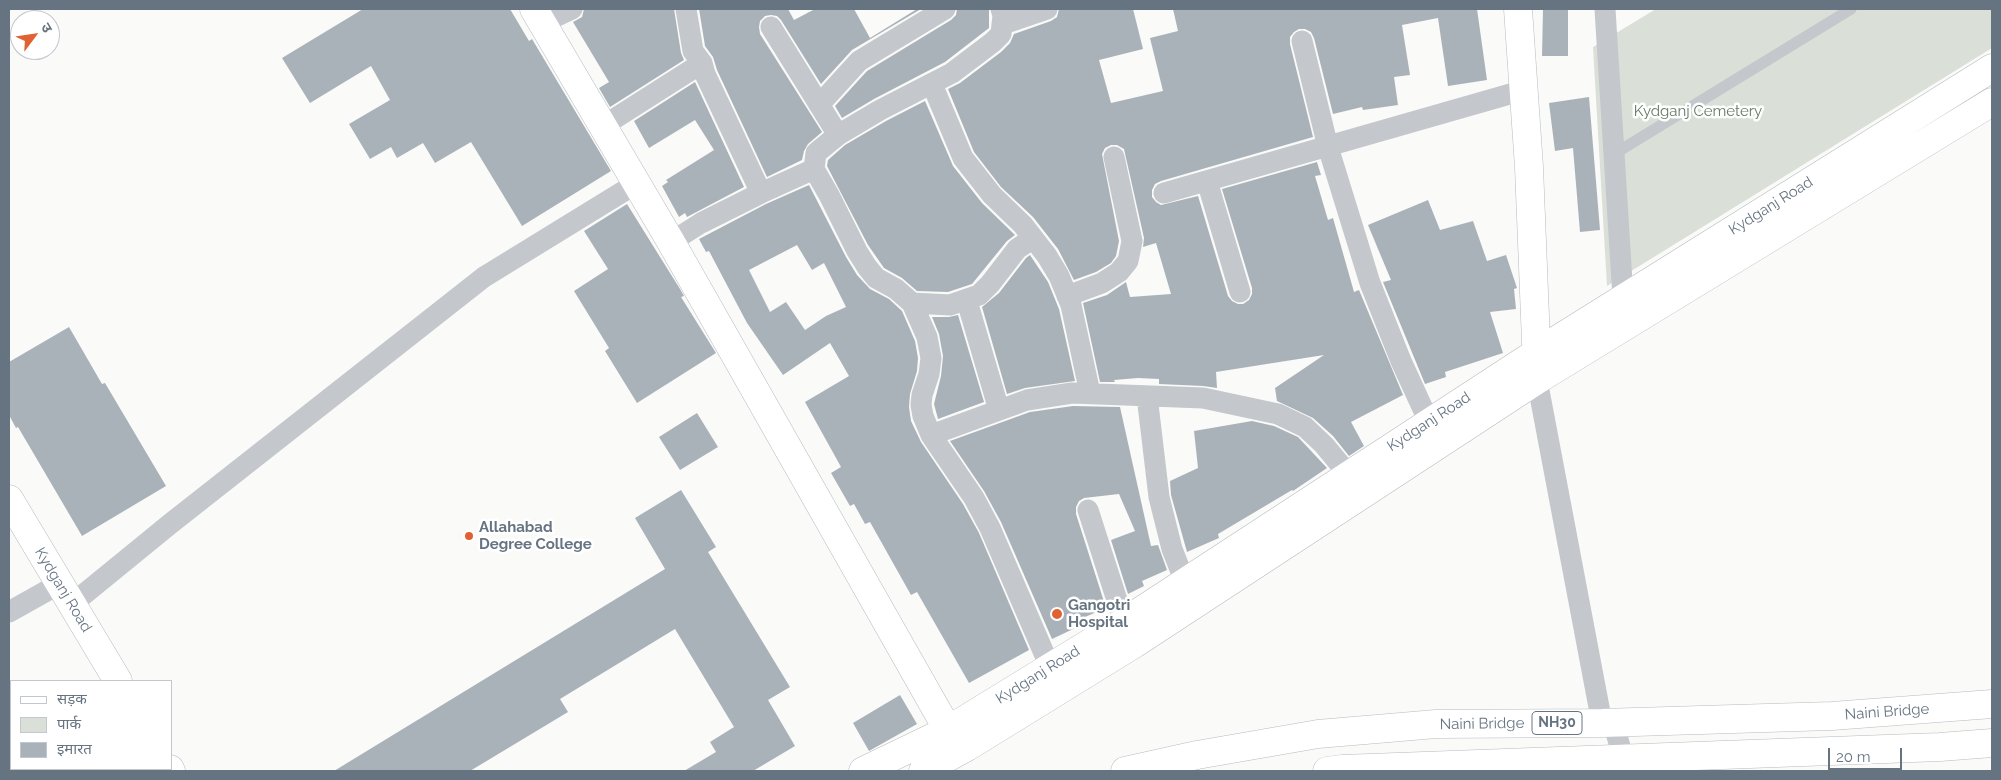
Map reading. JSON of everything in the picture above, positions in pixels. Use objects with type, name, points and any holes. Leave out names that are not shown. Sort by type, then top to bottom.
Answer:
[{"type":"main road","points":[[1518,9],[1530,167],[1537,380]]},
{"type":"main road","points":[[538,16],[671,242],[953,741]]},
{"type":"main road","name":"Kydganj Road","points":[[923,771],[953,741],[1050,667],[1124,622],[1536,352],[1992,68]]},
{"type":"main road","name":"Kydganj Road","points":[[863,771],[953,741],[1134,644],[1537,380],[1992,102]]},
{"type":"main road","name":"Kydganj Road","points":[[9,499],[117,680]]},
{"type":"main road","name":"Naini Bridge","points":[[1125,771],[1197,755],[1318,734],[1436,724],[1832,716],[1992,704]]},
{"type":"main road","points":[[1327,771],[1342,769],[1625,765],[1940,748],[1992,743]]},
{"type":"street","points":[[538,16],[572,9]]},
{"type":"street","points":[[686,9],[693,51],[702,63],[705,74],[761,193]]},
{"type":"street","points":[[819,104],[859,61],[945,9]]},
{"type":"street","points":[[1046,9],[1002,17],[1001,34],[993,42],[952,73],[880,110],[838,135],[816,153],[814,169],[867,267],[883,284],[896,289],[912,303],[926,338],[931,358],[921,405],[932,435],[974,498],[990,528],[1050,667]]},
{"type":"street","points":[[1605,9],[1623,298]]},
{"type":"street","points":[[772,27],[838,135]]},
{"type":"street","points":[[1302,41],[1328,147],[1370,282],[1401,361],[1429,422]]},
{"type":"street","points":[[603,126],[702,63]]},
{"type":"street","points":[[932,84],[963,158],[987,189],[1023,225],[1059,276],[1071,305],[1090,393]]},
{"type":"street","points":[[1164,192],[1524,90]]},
{"type":"street","points":[[1067,296],[1102,283],[1119,272],[1128,261],[1132,241],[1114,158]]},
{"type":"street","points":[[671,242],[700,223],[814,169]]},
{"type":"street","points":[[1207,181],[1240,292]]},
{"type":"street","points":[[9,612],[65,594],[170,524],[484,277],[637,183]]},
{"type":"street","points":[[912,303],[950,306],[979,295],[1017,249],[1033,238]]},
{"type":"street","points":[[967,301],[999,410]]},
{"type":"street","points":[[1537,380],[1608,722],[1625,765]]},
{"type":"street","points":[[932,435],[1027,400],[1072,393],[1202,398],[1278,414],[1304,427],[1324,445],[1349,475]]},
{"type":"street","points":[[1147,396],[1159,497],[1172,550],[1184,582]]},
{"type":"street","points":[[1088,510],[1124,622]]},
{"type":"lane","points":[[1614,154],[1850,9]]},
{"type":"green space","name":"Kydganj Cemetery","points":[[1656,9],[1992,9],[1992,48],[1607,286],[1593,47]]},
{"type":"building","points":[[363,9],[510,9],[529,41],[532,39],[611,171],[522,226],[471,142],[435,163],[423,143],[397,158],[391,147],[370,159],[349,124],[390,100],[371,66],[310,103],[282,58]]},
{"type":"building","points":[[584,9],[674,9],[681,53],[684,60],[610,107],[599,88],[609,82],[573,22],[582,17]]},
{"type":"building","points":[[699,9],[788,9],[794,20],[815,9],[854,9],[870,38],[917,9],[921,9],[852,50],[821,84],[781,20],[777,16],[771,15],[765,16],[760,21],[760,34],[822,132],[808,144],[802,160],[767,177],[717,70],[713,57],[705,46]]},
{"type":"building","points":[[957,9],[989,9],[989,28],[945,62],[842,118],[835,106],[867,71],[951,20],[956,15]]},
{"type":"building","points":[[1059,9],[1133,9],[1143,49],[1099,60],[1111,103],[1163,91],[1150,38],[1178,31],[1173,9],[1477,9],[1487,80],[1448,86],[1438,18],[1402,25],[1410,75],[1394,77],[1398,105],[1363,110],[1362,107],[1333,114],[1314,38],[1311,32],[1299,29],[1290,37],[1290,44],[1313,137],[1161,181],[1155,184],[1152,190],[1152,197],[1161,205],[1198,196],[1228,296],[1232,301],[1243,304],[1249,300],[1252,288],[1222,189],[1317,162],[1321,175],[1315,176],[1328,220],[1333,218],[1354,292],[1359,290],[1403,395],[1351,422],[1364,446],[1349,456],[1333,436],[1313,418],[1277,401],[1275,388],[1324,355],[1216,372],[1217,388],[1159,384],[1159,379],[1138,378],[1114,380],[1115,382],[1100,382],[1083,303],[1107,295],[1126,282],[1130,297],[1171,294],[1156,243],[1143,247],[1144,238],[1124,149],[1117,145],[1111,145],[1105,148],[1102,154],[1119,241],[1116,256],[1111,263],[1096,272],[1074,280],[1058,249],[1033,217],[1001,187],[974,152],[948,89],[960,83],[1001,52],[1010,43],[1014,34],[1051,21],[1057,17]]},
{"type":"building","points":[[1543,9],[1568,9],[1568,56],[1542,56]]},
{"type":"building","points":[[695,82],[744,187],[687,217],[685,213],[679,217],[662,186],[668,182],[666,180],[714,150],[695,120],[649,148],[634,121]]},
{"type":"building","points":[[1589,97],[1600,230],[1580,232],[1573,148],[1555,151],[1549,103]]},
{"type":"building","points":[[925,101],[953,166],[982,203],[1015,235],[1007,241],[972,284],[948,292],[917,291],[902,278],[884,268],[868,245],[827,166],[828,160],[845,145]]},
{"type":"building","points":[[809,185],[857,275],[870,289],[889,299],[902,311],[915,341],[918,358],[917,371],[910,394],[911,421],[921,442],[963,504],[979,533],[1029,650],[969,683],[917,592],[911,595],[870,522],[865,524],[854,504],[850,506],[831,473],[841,467],[805,402],[849,376],[830,343],[783,375],[747,323],[709,251],[706,252],[699,239],[766,204]],"holes":[[[797,245],[812,270],[824,263],[846,307],[826,316],[805,330],[786,302],[770,312],[749,270]]]},
{"type":"building","points":[[1428,200],[1440,230],[1473,221],[1487,261],[1506,255],[1517,288],[1514,289],[1516,309],[1490,312],[1503,353],[1445,372],[1446,377],[1425,384],[1383,282],[1391,280],[1368,225]]},
{"type":"building","points":[[627,204],[680,289],[684,296],[681,297],[716,353],[637,403],[605,351],[609,348],[574,291],[608,269],[584,231]]},
{"type":"building","points":[[1030,255],[1048,282],[1059,309],[1075,381],[1025,388],[1007,394],[982,307],[999,293]]},
{"type":"building","points":[[958,315],[984,402],[938,419],[934,404],[941,376],[943,356],[939,334],[932,317]]},
{"type":"building","points":[[69,327],[102,384],[105,383],[166,486],[82,536],[18,427],[16,428],[9,415],[9,362]]},
{"type":"building","points":[[1073,406],[1120,407],[1151,546],[1158,545],[1167,570],[1142,581],[1144,586],[1128,594],[1111,540],[1135,531],[1119,494],[1084,498],[1079,501],[1076,507],[1076,514],[1106,608],[1085,617],[1088,622],[1052,639],[1001,522],[984,491],[950,441],[1030,412]]},
{"type":"building","points":[[697,413],[718,447],[680,470],[659,437]]},
{"type":"building","points":[[1252,421],[1274,426],[1298,437],[1327,468],[1293,491],[1218,534],[1219,538],[1187,552],[1171,495],[1170,481],[1198,468],[1194,431]]},
{"type":"building","points":[[681,490],[716,547],[708,552],[790,687],[768,700],[795,746],[753,771],[684,771],[716,752],[710,742],[734,727],[675,629],[560,699],[568,712],[470,771],[334,771],[665,569],[635,518]]},
{"type":"building","points":[[900,695],[917,724],[869,751],[853,723]]},
{"type":"place","name":"Allahabad Degree College","points":[[469,536]]},
{"type":"place","name":"Gangotri Hospital","points":[[1057,614]]}]
